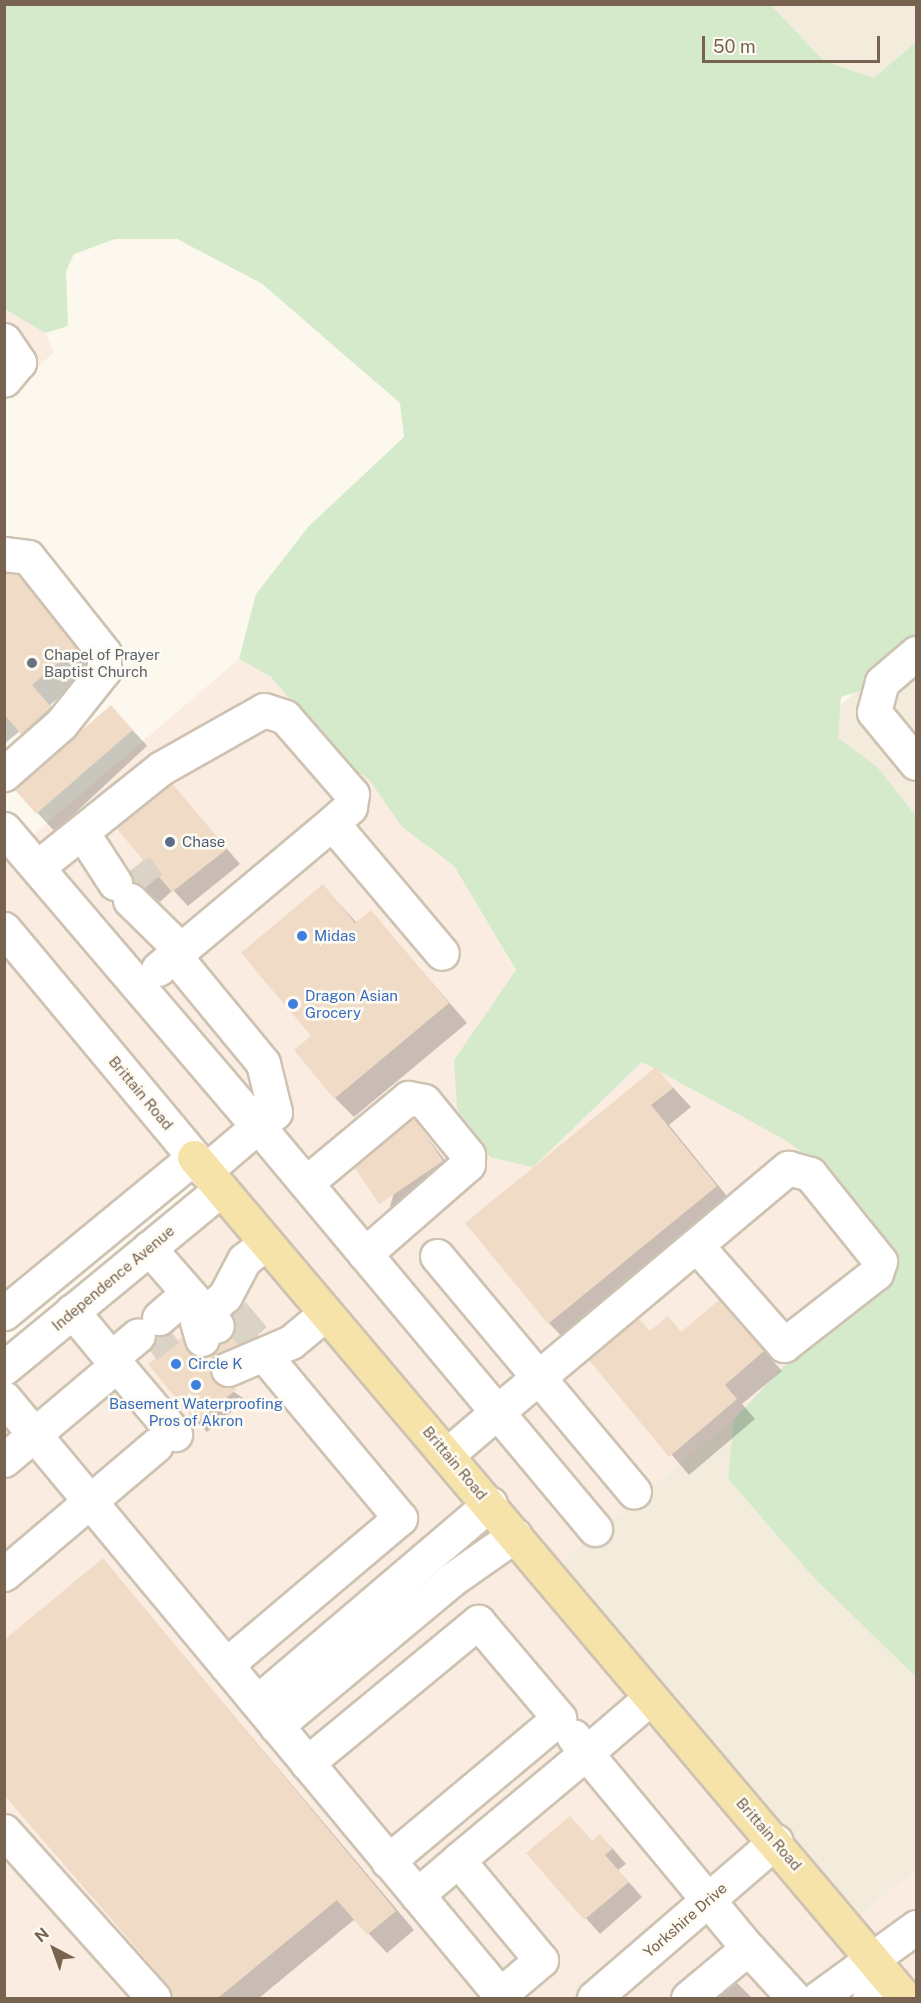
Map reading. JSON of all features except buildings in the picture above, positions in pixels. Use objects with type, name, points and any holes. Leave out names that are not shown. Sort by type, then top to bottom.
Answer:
[{"type":"main road","name":"Brittain Road","points":[[207,1172],[448,1454],[650,1698],[776,1841],[884,1984]]},
{"type":"street","points":[[4,340],[19,362],[4,380]]},
{"type":"street","points":[[4,554],[28,557],[104,653],[104,670],[61,724],[4,774]]},
{"type":"street","points":[[916,653],[882,682],[874,712],[916,763]]},
{"type":"street","points":[[40,865],[186,754],[264,710],[276,710],[352,794],[350,807],[140,984]]},
{"type":"street","points":[[332,823],[442,953]]},
{"type":"street","points":[[4,829],[40,865],[595,1528]]},
{"type":"street","points":[[4,1313],[207,1172],[275,1112],[263,1063],[129,887],[82,832]]},
{"type":"street","name":"Brittain Road","points":[[4,929],[207,1172]]},
{"type":"street","points":[[306,1183],[408,1098],[424,1101],[468,1155],[468,1164],[364,1254]]},
{"type":"street","points":[[448,1454],[497,1412],[538,1378],[696,1245],[788,1168],[799,1167],[880,1261],[876,1273],[784,1345],[696,1245]]},
{"type":"street","name":"Independence Avenue","points":[[4,1368],[149,1248],[207,1172]]},
{"type":"street","points":[[4,1460],[153,1332],[209,1312],[244,1260],[266,1243]]},
{"type":"street","points":[[149,1248],[209,1312]]},
{"type":"street","points":[[437,1256],[634,1492]]},
{"type":"street","points":[[4,1574],[165,1439],[116,1364],[72,1311]]},
{"type":"street","points":[[226,1665],[400,1518],[252,1356],[326,1312]]},
{"type":"street","points":[[4,1398],[500,1997],[541,1960],[459,1860]]},
{"type":"street","points":[[267,1714],[490,1504]]},
{"type":"street","points":[[267,1714],[515,1535]]},
{"type":"street","points":[[307,1763],[478,1622],[710,1899],[748,1948],[794,1998]]},
{"type":"street","points":[[417,1895],[650,1698]]},
{"type":"street","points":[[388,1861],[559,1718]]},
{"type":"street","points":[[4,1831],[154,1998]]},
{"type":"street","name":"Yorkshire Drive","points":[[594,1998],[776,1841]]},
{"type":"street","points":[[818,1998],[884,1984],[916,1927]]},
{"type":"street","points":[[688,1998],[748,1948]]},
{"type":"shaded area","points":[[771,5],[916,5],[916,42],[874,78],[824,61]]},
{"type":"shaded area","points":[[5,309],[45,333],[54,352],[5,397]]},
{"type":"shaded area","points":[[916,637],[916,881],[799,743]]},
{"type":"shaded area","points":[[239,659],[271,677],[338,756],[370,781],[402,827],[454,866],[516,971],[454,1060],[533,1167],[642,1062],[785,1140],[832,1174],[871,1218],[861,1285],[821,1332],[734,1419],[547,1573],[905,1998],[5,1998],[5,1368],[220,1189],[194,1157],[5,1313],[5,859]]},
{"type":"shaded area","points":[[734,1419],[728,1479],[816,1580],[916,1677],[916,1870],[846,1927],[547,1573]]},
{"type":"shaded area","points":[[916,1870],[916,1983],[860,1916]]},
{"type":"green space","points":[[5,5],[771,5],[824,61],[874,78],[916,42],[916,672],[841,697],[838,738],[877,767],[916,816],[916,1677],[816,1580],[728,1479],[734,1419],[861,1285],[871,1218],[832,1174],[785,1140],[642,1062],[533,1167],[490,1157],[457,1109],[454,1060],[516,970],[454,866],[402,827],[370,781],[338,756],[271,677],[239,659],[256,594],[309,526],[404,437],[400,403],[261,283],[177,239],[115,239],[74,254],[66,271],[68,326],[45,333],[5,309]]},
{"type":"tunnel","points":[[136,866],[149,884]]},
{"type":"tunnel","points":[[233,1312],[258,1342]]},
{"type":"tunnel","points":[[147,1347],[169,1329]]},
{"type":"place","name":"Chapel of Prayer Baptist Church","points":[[32,663]]},
{"type":"place","name":"Chase","points":[[170,842]]},
{"type":"place","name":"Midas","points":[[302,936]]},
{"type":"place","name":"Dragon Asian Grocery","points":[[293,1004]]},
{"type":"place","name":"Circle K","points":[[176,1364]]},
{"type":"place","name":"Basement Waterproofing Pros of Akron","points":[[196,1385]]}]
